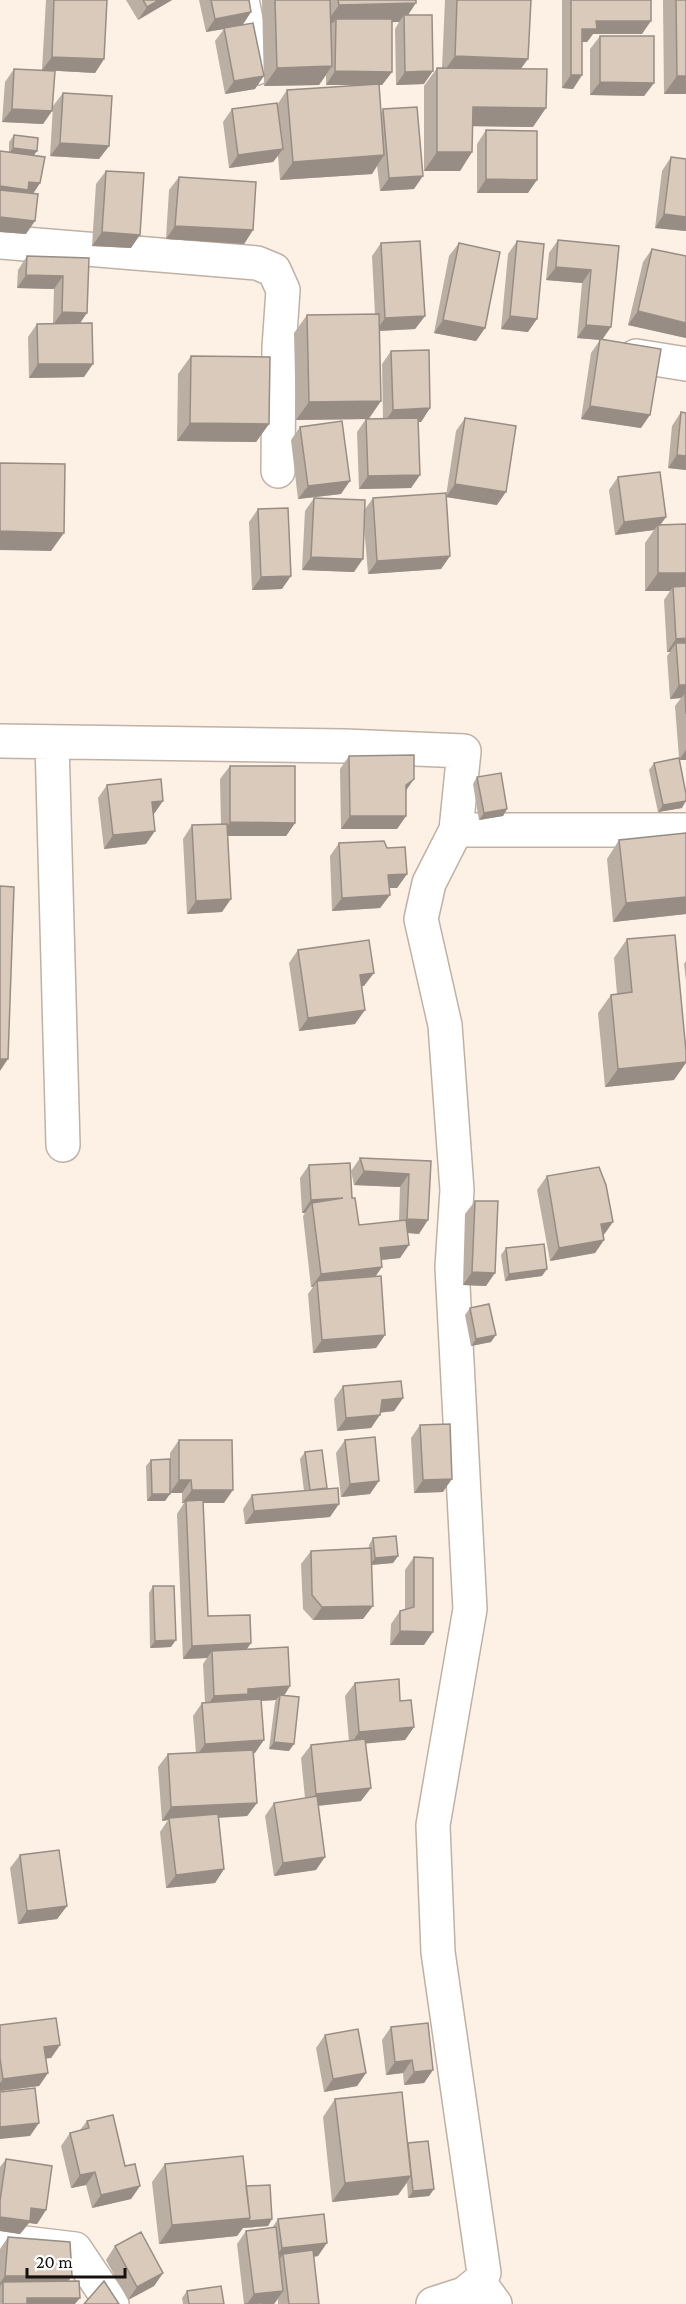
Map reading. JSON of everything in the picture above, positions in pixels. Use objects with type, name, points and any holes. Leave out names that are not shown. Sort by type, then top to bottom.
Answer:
[{"type":"street","points":[[242,0],[258,76]]},
{"type":"street","points":[[0,242],[257,263],[274,270],[284,290],[279,348],[278,471]]},
{"type":"street","points":[[636,356],[686,364]]},
{"type":"street","points":[[0,741],[345,746],[464,752],[456,830],[429,883],[421,920],[445,1025],[457,1190],[452,1268],[470,1609],[433,1825],[438,1952],[487,2293],[464,2294],[433,2304]]},
{"type":"street","points":[[52,742],[63,1145]]},
{"type":"street","points":[[456,830],[686,830]]},
{"type":"street","points":[[0,2240],[75,2249],[112,2304]]},
{"type":"building","points":[[54,0],[107,0],[104,59],[52,57]]},
{"type":"building","points":[[143,0],[159,0],[147,7]]},
{"type":"building","points":[[211,0],[249,0],[251,12],[215,19]]},
{"type":"building","points":[[275,0],[330,0],[332,66],[277,68]]},
{"type":"building","points":[[338,0],[416,0],[416,3],[339,5]]},
{"type":"building","points":[[457,0],[531,0],[528,59],[455,56]]},
{"type":"building","points":[[571,0],[651,0],[651,21],[596,21],[597,29],[582,29],[582,75],[571,75]]},
{"type":"building","points":[[676,0],[686,0],[686,76],[677,76]]},
{"type":"building","points":[[404,15],[432,15],[433,71],[405,72]]},
{"type":"building","points":[[336,19],[392,19],[392,72],[335,71]]},
{"type":"building","points":[[253,23],[264,76],[234,81],[224,28]]},
{"type":"building","points":[[600,36],[654,36],[654,83],[600,82]]},
{"type":"building","points":[[437,68],[547,69],[546,108],[473,107],[472,152],[437,152]]},
{"type":"building","points":[[14,69],[55,71],[52,111],[12,109]]},
{"type":"building","points":[[379,84],[384,155],[293,162],[287,90]]},
{"type":"building","points":[[63,93],[112,96],[109,146],[60,143]]},
{"type":"building","points":[[277,103],[283,149],[238,155],[232,109]]},
{"type":"building","points":[[417,107],[423,176],[389,178],[383,109]]},
{"type":"building","points":[[486,130],[537,131],[537,180],[486,179]]},
{"type":"building","points":[[14,135],[38,138],[37,151],[13,148]]},
{"type":"building","points":[[0,151],[45,157],[40,183],[29,182],[28,190],[0,186]]},
{"type":"building","points":[[671,157],[686,159],[686,217],[664,214]]},
{"type":"building","points":[[106,171],[144,173],[140,235],[102,232]]},
{"type":"building","points":[[179,177],[256,182],[253,230],[175,226]]},
{"type":"building","points":[[0,190],[38,194],[35,221],[0,217]]},
{"type":"building","points":[[558,240],[619,246],[611,327],[586,325],[591,270],[556,267]]},
{"type":"building","points":[[420,241],[425,316],[385,318],[381,243]]},
{"type":"building","points":[[517,241],[544,244],[537,319],[510,316]]},
{"type":"building","points":[[459,243],[500,252],[485,328],[443,320]]},
{"type":"building","points":[[652,249],[686,256],[686,323],[638,311]]},
{"type":"building","points":[[27,256],[89,258],[87,313],[62,312],[63,276],[26,275]]},
{"type":"building","points":[[379,314],[381,401],[309,402],[307,315]]},
{"type":"building","points":[[92,323],[93,364],[38,364],[37,324]]},
{"type":"building","points":[[600,339],[661,349],[650,415],[590,406]]},
{"type":"building","points":[[429,350],[430,408],[393,410],[391,351]]},
{"type":"building","points":[[191,356],[270,357],[269,424],[190,423]]},
{"type":"building","points":[[681,412],[686,413],[686,456],[677,455]]},
{"type":"building","points":[[418,418],[420,475],[368,476],[366,419]]},
{"type":"building","points":[[465,418],[516,426],[506,492],[455,484]]},
{"type":"building","points":[[342,421],[350,481],[308,486],[300,427]]},
{"type":"building","points":[[0,463],[65,464],[64,533],[0,531]]},
{"type":"building","points":[[660,472],[666,517],[624,522],[618,477]]},
{"type":"building","points":[[446,493],[450,556],[377,561],[373,498]]},
{"type":"building","points":[[314,498],[365,500],[363,559],[311,557]]},
{"type":"building","points":[[288,508],[291,576],[261,577],[258,509]]},
{"type":"building","points":[[686,524],[686,573],[658,573],[658,525]]},
{"type":"building","points":[[686,586],[686,638],[676,639],[673,587]]},
{"type":"building","points":[[676,643],[686,643],[686,685],[679,685]]},
{"type":"building","points":[[414,755],[414,779],[406,785],[406,816],[350,816],[349,756]]},
{"type":"building","points":[[679,758],[686,801],[663,805],[654,763]]},
{"type":"building","points":[[230,766],[295,766],[295,823],[230,822]]},
{"type":"building","points":[[501,773],[507,809],[484,813],[477,777]]},
{"type":"building","points":[[161,779],[163,801],[152,802],[155,831],[113,835],[107,785]]},
{"type":"building","points":[[227,824],[231,899],[196,901],[192,825]]},
{"type":"building","points":[[686,833],[686,897],[626,903],[619,840]]},
{"type":"building","points":[[384,841],[387,848],[405,847],[407,874],[388,875],[390,895],[342,898],[339,843]]},
{"type":"building","points":[[0,886],[14,887],[8,1059],[0,1059]]},
{"type":"building","points":[[675,935],[686,1062],[618,1069],[611,995],[632,992],[627,939]]},
{"type":"building","points":[[369,940],[374,973],[360,975],[365,1010],[308,1018],[298,950]]},
{"type":"building","points":[[360,1158],[431,1161],[428,1220],[407,1219],[409,1174],[364,1171]]},
{"type":"building","points":[[350,1163],[352,1198],[355,1198],[359,1225],[406,1220],[409,1245],[380,1248],[382,1267],[321,1274],[312,1203],[343,1198],[311,1200],[309,1165]]},
{"type":"building","points":[[599,1167],[606,1185],[613,1222],[601,1224],[604,1240],[559,1248],[547,1176]]},
{"type":"building","points":[[475,1201],[498,1201],[495,1273],[472,1272]]},
{"type":"building","points":[[544,1244],[547,1269],[509,1274],[506,1248]]},
{"type":"building","points":[[381,1276],[385,1335],[322,1340],[317,1281]]},
{"type":"building","points":[[489,1304],[496,1335],[476,1339],[470,1308]]},
{"type":"building","points":[[401,1381],[403,1398],[382,1400],[380,1415],[346,1418],[343,1386]]},
{"type":"building","points":[[450,1424],[452,1479],[423,1480],[420,1425]]},
{"type":"building","points":[[375,1437],[379,1481],[350,1484],[345,1440]]},
{"type":"building","points":[[179,1440],[232,1440],[233,1490],[192,1490],[191,1480],[179,1480]]},
{"type":"building","points":[[322,1450],[327,1488],[310,1490],[305,1452]]},
{"type":"building","points":[[170,1459],[170,1494],[152,1494],[151,1460]]},
{"type":"building","points":[[338,1488],[339,1504],[254,1511],[252,1495]]},
{"type":"building","points":[[203,1500],[208,1616],[250,1615],[251,1643],[192,1646],[186,1501]]},
{"type":"building","points":[[396,1536],[398,1556],[375,1558],[373,1538]]},
{"type":"building","points":[[371,1548],[373,1606],[322,1607],[312,1595],[311,1551]]},
{"type":"building","points":[[414,1557],[433,1558],[433,1632],[400,1631],[400,1611],[414,1607]]},
{"type":"building","points":[[153,1586],[174,1586],[176,1640],[155,1641]]},
{"type":"building","points":[[288,1647],[290,1686],[248,1689],[248,1694],[214,1696],[212,1651]]},
{"type":"building","points":[[399,1679],[400,1701],[411,1700],[414,1727],[359,1732],[355,1683]]},
{"type":"building","points":[[280,1695],[299,1697],[294,1744],[274,1742]]},
{"type":"building","points":[[261,1699],[264,1740],[205,1744],[202,1703]]},
{"type":"building","points":[[365,1739],[371,1788],[316,1794],[311,1745]]},
{"type":"building","points":[[253,1750],[257,1803],[171,1807],[168,1754]]},
{"type":"building","points":[[317,1796],[325,1857],[283,1863],[274,1803]]},
{"type":"building","points":[[218,1814],[224,1869],[176,1875],[169,1818]]},
{"type":"building","points":[[59,1850],[67,1906],[27,1911],[20,1855]]},
{"type":"building","points":[[56,2018],[60,2045],[44,2047],[48,2073],[3,2079],[0,2058],[0,2025]]},
{"type":"building","points":[[428,2023],[433,2070],[414,2072],[412,2060],[395,2062],[391,2027]]},
{"type":"building","points":[[358,2029],[366,2073],[333,2079],[325,2035]]},
{"type":"building","points":[[35,2088],[39,2123],[0,2127],[0,2092]]},
{"type":"building","points":[[402,2092],[411,2176],[345,2183],[335,2099]]},
{"type":"building","points":[[113,2115],[125,2166],[135,2164],[140,2186],[101,2195],[95,2172],[80,2175],[70,2133],[89,2128],[87,2121]]},
{"type":"building","points":[[428,2141],[434,2189],[413,2191],[408,2143]]},
{"type":"building","points":[[243,2156],[250,2218],[172,2225],[165,2164]]},
{"type":"building","points":[[6,2159],[52,2166],[46,2210],[31,2208],[30,2221],[0,2217]]},
{"type":"building","points":[[270,2185],[272,2219],[248,2221],[250,2218],[246,2186]]},
{"type":"building","points":[[324,2214],[327,2243],[282,2248],[278,2219]]},
{"type":"building","points":[[276,2227],[283,2291],[254,2294],[246,2231]]},
{"type":"building","points":[[141,2232],[163,2273],[137,2287],[115,2246]]},
{"type":"building","points":[[8,2237],[70,2242],[72,2276],[5,2276]]},
{"type":"building","points":[[313,2250],[319,2304],[289,2304],[283,2254]]},
{"type":"building","points":[[79,2281],[80,2298],[27,2298],[27,2304],[3,2304],[3,2282]]},
{"type":"building","points":[[104,2281],[119,2304],[84,2304]]},
{"type":"building","points":[[221,2286],[224,2304],[189,2304],[187,2291]]}]
